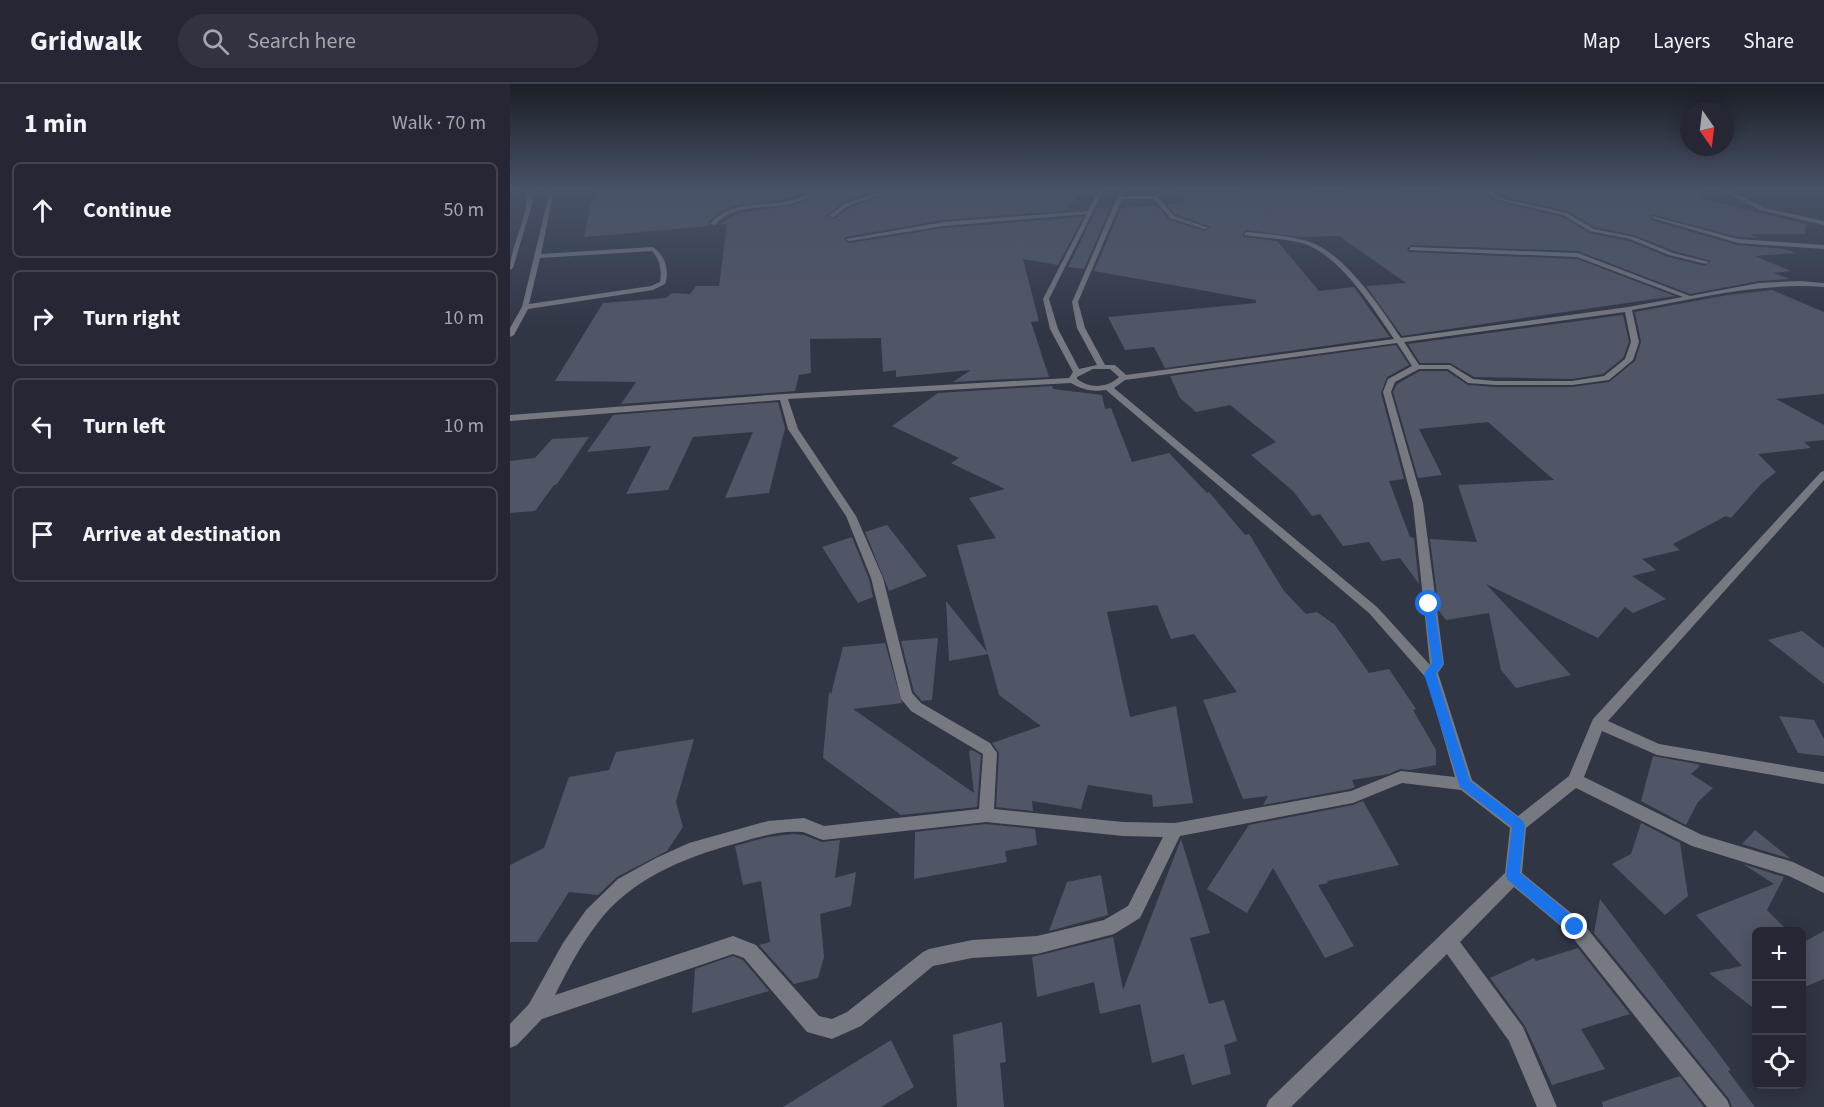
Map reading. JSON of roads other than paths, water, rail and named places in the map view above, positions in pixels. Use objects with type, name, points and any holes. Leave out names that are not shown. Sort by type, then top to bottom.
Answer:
[{"type":"street","points":[[510,268],[519,237]]},
{"type":"street","points":[[510,335],[525,307],[541,237]]},
{"type":"street","points":[[849,239],[863,237]]},
{"type":"street","points":[[1078,237],[1046,299],[1054,329],[1075,376],[1084,387],[1108,387],[1120,382],[1123,378],[1628,309],[1759,285],[1800,283],[1824,285]]},
{"type":"street","points":[[1102,366],[1081,328],[1075,302],[1103,237]]},
{"type":"street","points":[[1264,237],[1311,244],[1326,254],[1375,306],[1400,339],[1417,367]]},
{"type":"street","points":[[1626,237],[1671,254],[1706,262]]},
{"type":"street","points":[[1722,237],[1737,241],[1824,247]]},
{"type":"street","points":[[525,307],[653,288],[663,283],[666,275],[657,252],[653,249],[537,256]]},
{"type":"street","points":[[1411,249],[1578,255],[1688,297]]},
{"type":"street","points":[[1465,784],[1433,677],[1430,674],[1437,664],[1418,503],[1387,392],[1391,381],[1417,367],[1450,367],[1471,381],[1572,383],[1606,378],[1629,360],[1635,342],[1628,309]]},
{"type":"street","points":[[510,418],[1075,376],[1102,366],[1118,370],[1123,378]]},
{"type":"street","points":[[1108,387],[1373,610],[1433,677]]},
{"type":"street","points":[[783,397],[793,429],[851,516],[877,578],[906,695],[916,707],[985,747],[990,753],[986,815]]},
{"type":"street","points":[[1276,1107],[1513,876],[1518,825],[1575,780],[1598,723],[1824,474]]},
{"type":"street","points":[[1598,723],[1657,749],[1824,778]]},
{"type":"street","points":[[510,1038],[536,1011],[569,949],[592,916],[624,885],[694,848],[768,828],[804,825],[823,834],[986,815],[1123,829],[1175,830],[1353,797],[1401,777],[1465,784],[1518,825]]},
{"type":"street","points":[[1575,780],[1698,841],[1793,870],[1824,885]]},
{"type":"street","points":[[536,1011],[733,945],[750,951],[814,1025],[832,1029],[854,1019],[929,958],[972,949],[1037,945],[1108,928],[1134,912],[1175,830]]},
{"type":"street","points":[[1513,876],[1575,927],[1720,1107]]},
{"type":"street","points":[[1448,941],[1516,1034],[1547,1107]]}]
